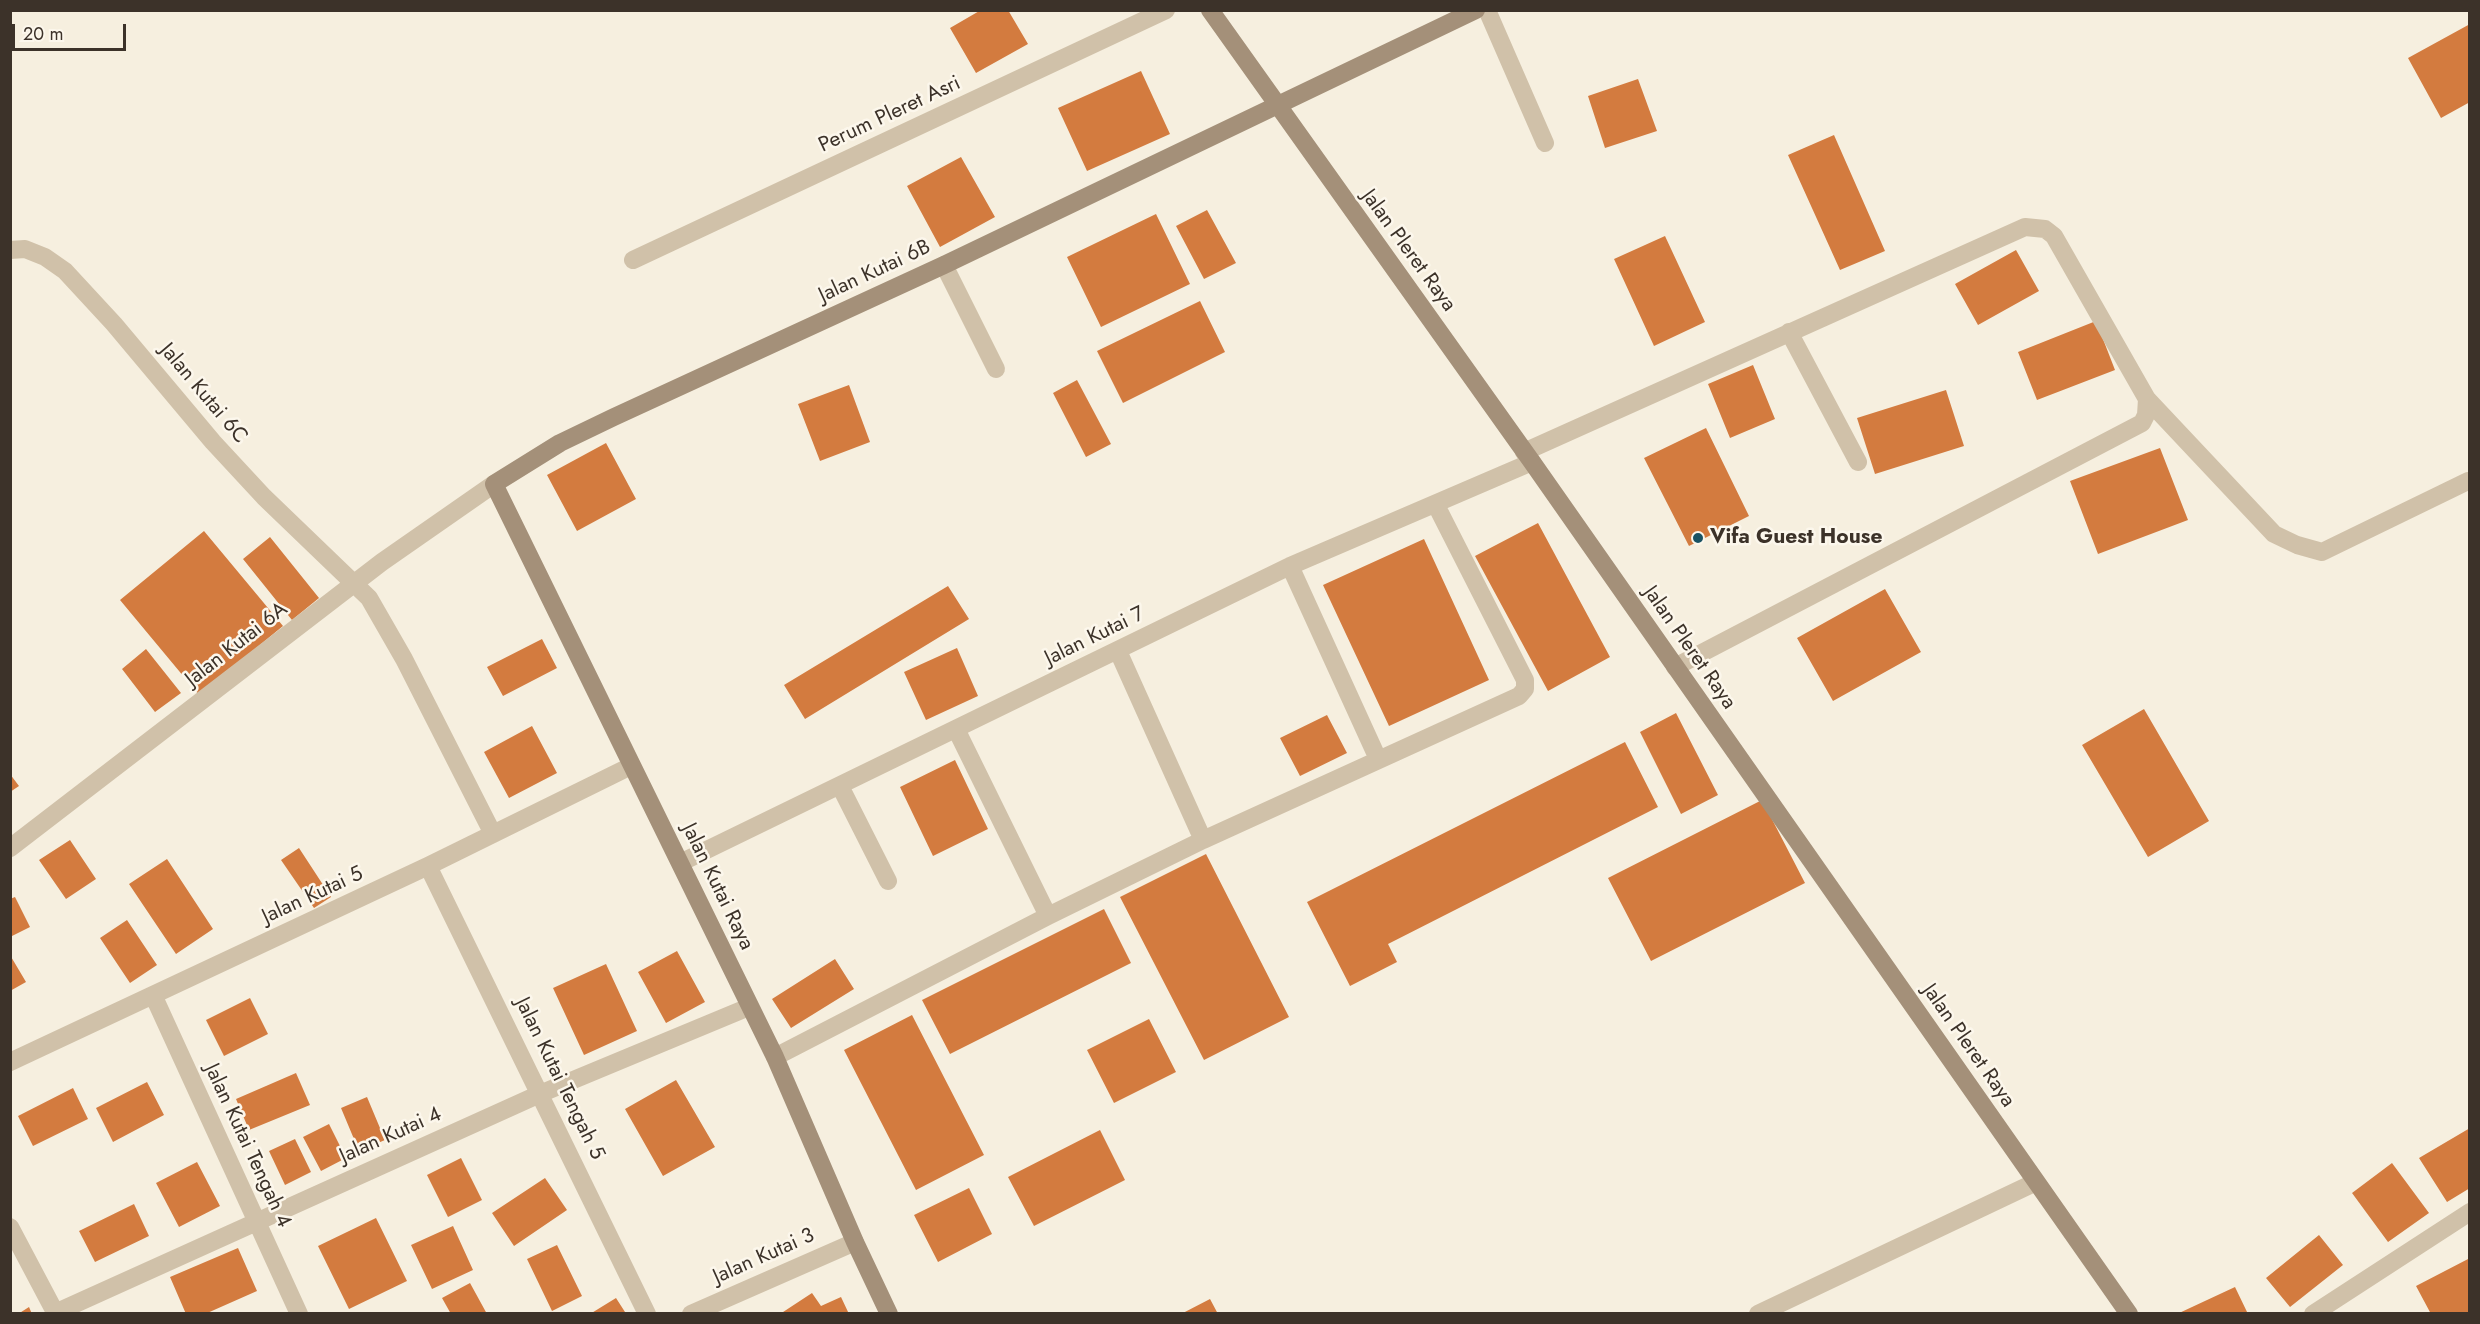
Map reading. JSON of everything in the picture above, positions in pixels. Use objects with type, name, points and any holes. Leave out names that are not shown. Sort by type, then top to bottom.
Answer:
[{"type":"street","name":"Perum Pleret Asri","points":[[633,260],[1166,10]]},
{"type":"street","name":"Jalan Pleret Raya","points":[[1210,10],[1528,457],[2129,1314]]},
{"type":"street","name":"Jalan Kutai 6B","points":[[494,484],[560,443],[944,265],[1476,10]]},
{"type":"street","points":[[1487,10],[1545,143]]},
{"type":"street","name":"Jalan Kutai 7","points":[[681,862],[1290,566],[1436,505],[1510,469],[1528,457],[1789,332],[2025,227],[2045,229],[2055,236],[2147,399],[2274,534],[2297,545],[2322,552],[2468,482]]},
{"type":"street","name":"Jalan Kutai 6C","points":[[10,250],[25,249],[65,271],[114,324],[213,442],[264,497],[369,598],[404,659],[493,834]]},
{"type":"street","points":[[944,265],[996,369]]},
{"type":"street","points":[[1789,332],[1858,462]]},
{"type":"street","points":[[1675,667],[2142,423],[2146,415],[2147,399]]},
{"type":"street","name":"Jalan Kutai 6A","points":[[10,848],[354,583],[494,484]]},
{"type":"street","name":"Jalan Kutai Raya","points":[[494,484],[775,1057],[855,1242],[889,1314]]},
{"type":"street","points":[[775,1057],[1048,916],[1203,840],[1519,696],[1525,689],[1525,680],[1436,505]]},
{"type":"street","points":[[1290,566],[1378,759]]},
{"type":"street","points":[[1118,651],[1203,840]]},
{"type":"street","points":[[956,729],[1048,916]]},
{"type":"street","name":"Jalan Kutai 5","points":[[10,1062],[101,1017],[154,997],[631,766]]},
{"type":"street","points":[[840,786],[888,881]]},
{"type":"street","name":"Jalan Kutai Tengah 5","points":[[428,866],[542,1093],[647,1314]]},
{"type":"street","name":"Jalan Kutai Tengah 4","points":[[154,997],[299,1314]]},
{"type":"street","name":"Jalan Kutai 4","points":[[56,1313],[542,1093],[748,1006]]},
{"type":"street","points":[[1758,1314],[2036,1182]]},
{"type":"street","points":[[2313,1314],[2469,1212]]},
{"type":"street","points":[[10,1227],[56,1313]]},
{"type":"street","name":"Jalan Kutai 3","points":[[692,1314],[855,1242]]},
{"type":"building","points":[[981,10],[1008,10],[1028,44],[976,73],[950,28]]},
{"type":"building","points":[[2470,24],[2470,102],[2441,118],[2408,58]]},
{"type":"building","points":[[1141,71],[1170,134],[1087,171],[1058,108]]},
{"type":"building","points":[[1638,79],[1657,131],[1605,148],[1588,96]]},
{"type":"building","points":[[1834,135],[1885,251],[1840,270],[1788,155]]},
{"type":"building","points":[[961,157],[995,217],[940,247],[907,186]]},
{"type":"building","points":[[1207,210],[1236,263],[1204,279],[1176,226]]},
{"type":"building","points":[[1156,214],[1190,284],[1101,327],[1067,257]]},
{"type":"building","points":[[1665,236],[1705,322],[1654,346],[1614,259]]},
{"type":"building","points":[[2016,250],[2039,291],[1978,325],[1955,284]]},
{"type":"building","points":[[1200,301],[1225,352],[1123,403],[1097,351]]},
{"type":"building","points":[[2096,321],[2115,370],[2037,400],[2018,352]]},
{"type":"building","points":[[1753,365],[1775,419],[1730,438],[1708,384]]},
{"type":"building","points":[[1077,380],[1111,444],[1086,457],[1053,393]]},
{"type":"building","points":[[849,385],[870,442],[820,461],[798,404]]},
{"type":"building","points":[[1946,390],[1964,446],[1875,474],[1857,418]]},
{"type":"building","points":[[1706,428],[1749,516],[1689,546],[1644,458]]},
{"type":"building","points":[[606,443],[636,499],[577,531],[547,475]]},
{"type":"building","points":[[2160,448],[2188,520],[2098,554],[2070,481]]},
{"type":"building","points":[[1538,523],[1610,657],[1548,691],[1475,556]]},
{"type":"building","points":[[204,531],[283,626],[199,695],[120,600]]},
{"type":"building","points":[[270,537],[319,598],[292,620],[243,559]]},
{"type":"building","points":[[1424,539],[1489,680],[1389,726],[1323,585]]},
{"type":"building","points":[[948,586],[969,619],[805,719],[784,685]]},
{"type":"building","points":[[1885,589],[1921,652],[1833,701],[1797,638]]},
{"type":"building","points":[[542,639],[557,668],[503,696],[487,667]]},
{"type":"building","points":[[957,648],[978,696],[926,720],[904,672]]},
{"type":"building","points":[[146,649],[181,693],[155,712],[122,669]]},
{"type":"building","points":[[2144,709],[2209,821],[2148,857],[2082,745]]},
{"type":"building","points":[[1676,713],[1718,795],[1681,814],[1640,732]]},
{"type":"building","points":[[1327,715],[1347,753],[1300,776],[1280,738]]},
{"type":"building","points":[[532,726],[557,773],[509,798],[484,752]]},
{"type":"building","points":[[1625,742],[1658,807],[1388,944],[1397,962],[1350,986],[1307,902]]},
{"type":"building","points":[[955,760],[988,829],[933,856],[900,787]]},
{"type":"building","points":[[10,774],[19,786],[10,792]]},
{"type":"building","points":[[1762,800],[1805,883],[1651,961],[1608,878]]},
{"type":"building","points":[[70,840],[96,879],[66,899],[39,860]]},
{"type":"building","points":[[299,848],[331,897],[314,908],[281,860]]},
{"type":"building","points":[[1206,854],[1289,1017],[1204,1060],[1120,897]]},
{"type":"building","points":[[167,859],[213,929],[176,954],[129,884]]},
{"type":"building","points":[[15,897],[30,927],[10,937],[10,899]]},
{"type":"building","points":[[1104,909],[1131,963],[950,1054],[922,1000]]},
{"type":"building","points":[[127,920],[157,965],[130,983],[100,938]]},
{"type":"building","points":[[677,951],[705,1002],[666,1023],[638,972]]},
{"type":"building","points":[[10,955],[26,982],[10,991]]},
{"type":"building","points":[[835,959],[854,989],[791,1028],[772,999]]},
{"type":"building","points":[[606,964],[637,1031],[584,1055],[553,988]]},
{"type":"building","points":[[250,998],[268,1034],[224,1056],[206,1020]]},
{"type":"building","points":[[912,1015],[984,1155],[916,1190],[844,1050]]},
{"type":"building","points":[[1149,1019],[1176,1072],[1114,1103],[1087,1050]]},
{"type":"building","points":[[296,1073],[310,1105],[249,1130],[236,1099]]},
{"type":"building","points":[[676,1080],[715,1147],[663,1176],[625,1109]]},
{"type":"building","points":[[147,1082],[164,1115],[113,1142],[96,1108]]},
{"type":"building","points":[[73,1088],[88,1119],[33,1146],[18,1116]]},
{"type":"building","points":[[367,1097],[385,1140],[359,1151],[341,1108]]},
{"type":"building","points":[[329,1124],[346,1158],[321,1171],[303,1137]]},
{"type":"building","points":[[2470,1128],[2470,1188],[2447,1202],[2419,1158]]},
{"type":"building","points":[[1100,1130],[1125,1180],[1034,1226],[1008,1177]]},
{"type":"building","points":[[295,1139],[311,1172],[285,1185],[269,1151]]},
{"type":"building","points":[[461,1158],[482,1200],[448,1217],[427,1175]]},
{"type":"building","points":[[197,1162],[220,1206],[179,1227],[156,1183]]},
{"type":"building","points":[[2392,1163],[2429,1213],[2388,1242],[2352,1193]]},
{"type":"building","points":[[545,1178],[567,1210],[514,1246],[492,1213]]},
{"type":"building","points":[[969,1188],[992,1234],[938,1262],[914,1215]]},
{"type":"building","points":[[134,1204],[149,1236],[95,1262],[79,1231]]},
{"type":"building","points":[[376,1218],[407,1281],[349,1309],[318,1246]]},
{"type":"building","points":[[453,1226],[473,1270],[432,1289],[411,1245]]},
{"type":"building","points":[[2319,1235],[2343,1265],[2290,1307],[2266,1278]]},
{"type":"building","points":[[557,1245],[582,1296],[552,1311],[527,1259]]},
{"type":"building","points":[[238,1248],[257,1291],[205,1314],[186,1314],[170,1277]]},
{"type":"building","points":[[2470,1258],[2470,1314],[2431,1314],[2416,1286]]},
{"type":"building","points":[[470,1283],[487,1314],[451,1314],[442,1298]]},
{"type":"building","points":[[2235,1287],[2248,1314],[2177,1314]]},
{"type":"building","points":[[812,1293],[821,1306],[841,1297],[849,1314],[780,1314]]},
{"type":"building","points":[[616,1298],[625,1312],[622,1314],[590,1314]]},
{"type":"building","points":[[1210,1299],[1218,1314],[1181,1314]]},
{"type":"building","points":[[29,1307],[32,1314],[18,1314]]},
{"type":"place","name":"Vifa Guest House","points":[[1698,538]]}]
